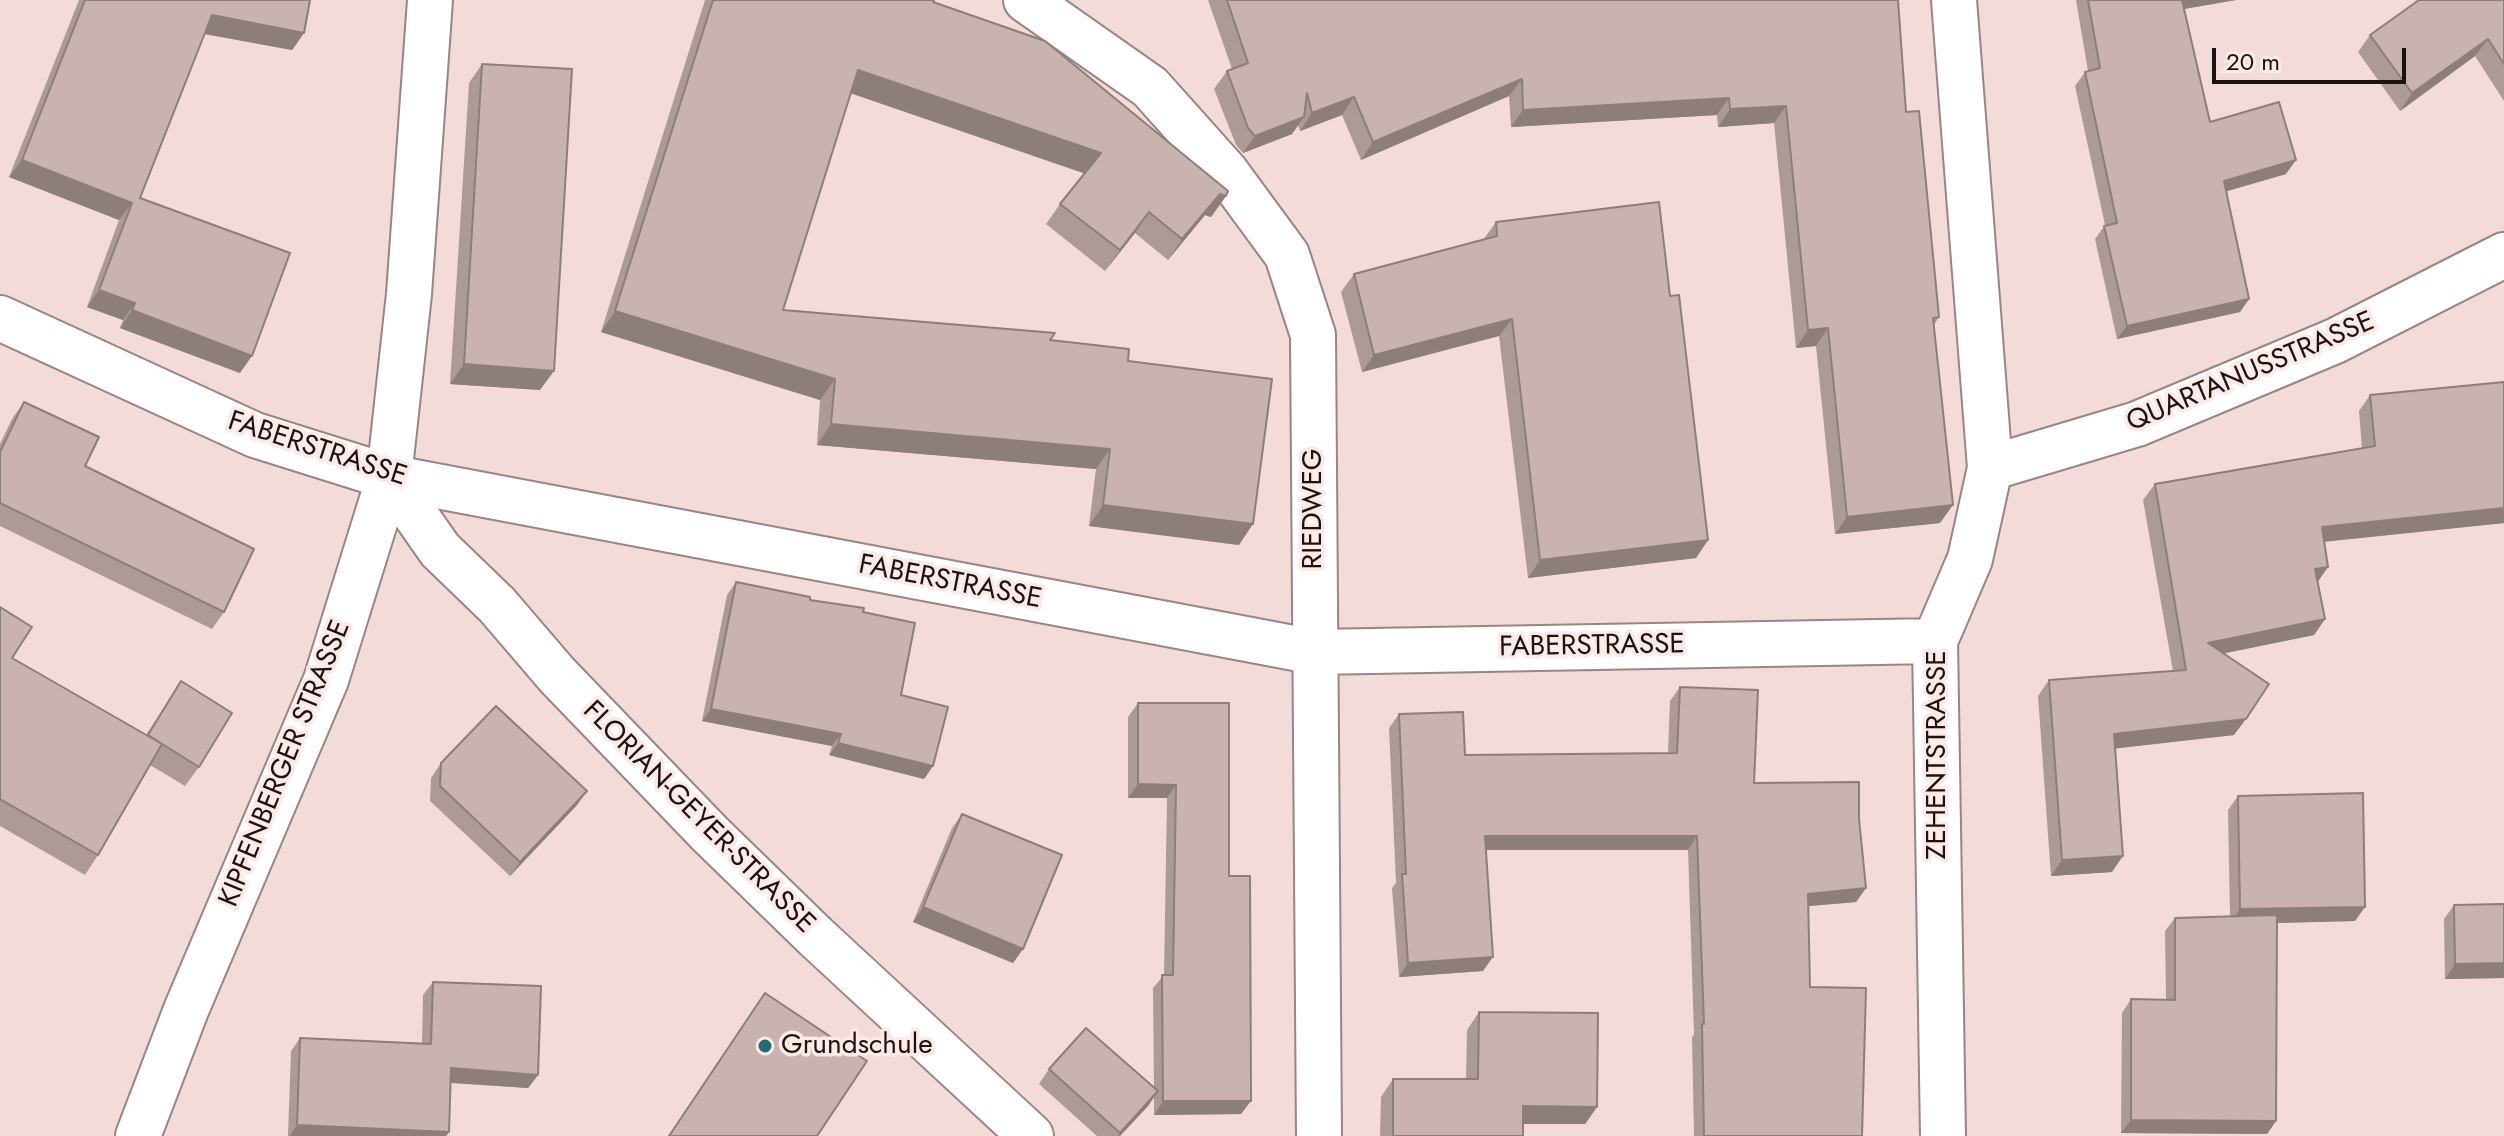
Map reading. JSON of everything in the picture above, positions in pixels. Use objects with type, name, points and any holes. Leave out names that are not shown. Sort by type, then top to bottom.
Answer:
[{"type":"street","name":"KIPFENBERGER STRASSE","points":[[138,1136],[186,1010],[326,680],[389,477],[409,294],[430,0]]},
{"type":"street","name":"RIEDWEG","points":[[1026,0],[1150,87],[1226,172],[1287,255],[1313,335],[1319,1136]]},
{"type":"street","name":"ZEHENTSTRASSE","points":[[1943,1136],[1935,641],[1970,559],[1990,468],[1954,0]]},
{"type":"street","name":"QUARTANUSSTRASSE","points":[[1990,468],[2137,424],[2335,341],[2504,255]]},
{"type":"street","name":"FABERSTRASSE","points":[[0,318],[255,435],[389,477],[1315,652],[1935,641]]},
{"type":"street","name":"FLORIAN-GEYER-STRASSE","points":[[389,477],[440,550],[497,605],[557,675],[710,834],[1031,1136]]},
{"type":"building","points":[[85,0],[310,0],[304,33],[212,15],[140,198],[290,253],[252,356],[132,310],[135,303],[99,290],[132,203],[22,160]]},
{"type":"building","points":[[713,0],[934,0],[1045,41],[1228,191],[1226,196],[1220,194],[1182,239],[1149,212],[1120,250],[1060,204],[1101,153],[858,70],[783,310],[1055,333],[1050,340],[1129,349],[1128,361],[1272,379],[1253,524],[1103,505],[1110,449],[831,424],[835,379],[615,311]]},
{"type":"building","points":[[1227,0],[1898,0],[1906,112],[1919,111],[1939,317],[1933,318],[1953,505],[1847,517],[1828,328],[1808,330],[1786,106],[1730,109],[1729,98],[1523,110],[1522,79],[1373,142],[1354,97],[1312,113],[1307,93],[1304,117],[1255,136],[1248,128],[1227,71],[1248,63]]},
{"type":"building","points":[[2088,0],[2182,0],[2210,122],[2279,102],[2296,160],[2224,181],[2249,299],[2127,326],[2104,226],[2117,223],[2085,72],[2100,68]]},
{"type":"building","points":[[2419,0],[2504,0],[2504,64],[2488,39],[2412,93],[2370,35]]},
{"type":"building","points":[[482,64],[572,69],[554,371],[464,364]]},
{"type":"building","points":[[1659,202],[1670,296],[1679,295],[1708,540],[1540,560],[1512,319],[1374,355],[1354,274],[1497,236],[1496,222]]},
{"type":"building","points":[[2504,382],[2504,508],[2322,527],[2328,567],[2315,569],[2325,619],[2208,643],[2269,684],[2246,719],[2114,734],[2123,856],[2062,860],[2049,680],[2186,670],[2155,484],[2375,446],[2370,395]]},
{"type":"building","points":[[24,402],[99,437],[85,466],[254,549],[224,612],[0,503],[0,452]]},
{"type":"building","points":[[736,582],[810,597],[810,600],[864,608],[863,612],[915,623],[901,695],[948,707],[933,766],[838,743],[841,734],[711,709]]},
{"type":"building","points":[[0,607],[32,627],[12,658],[162,744],[98,855],[0,799]]},
{"type":"building","points":[[181,681],[232,713],[199,767],[148,735]]},
{"type":"building","points":[[1680,687],[1758,690],[1754,783],[1859,782],[1859,819],[1866,888],[1808,894],[1810,987],[1866,988],[1862,1136],[1704,1136],[1704,1024],[1697,836],[1485,836],[1493,957],[1408,963],[1402,874],[1406,874],[1399,714],[1463,712],[1465,755],[1677,753]]},
{"type":"building","points":[[1138,703],[1229,703],[1229,876],[1250,876],[1251,1101],[1163,1101],[1162,975],[1173,975],[1176,785],[1138,784]]},
{"type":"building","points":[[496,706],[587,791],[520,862],[440,786],[441,763]]},
{"type":"building","points":[[2363,793],[2365,907],[2240,909],[2238,796]]},
{"type":"building","points":[[962,814],[1062,855],[1023,949],[923,907]]},
{"type":"building","points":[[2504,904],[2504,963],[2455,964],[2454,905]]},
{"type":"building","points":[[2277,915],[2276,1121],[2131,1120],[2131,999],[2175,1000],[2175,918]]},
{"type":"building","points":[[433,982],[541,986],[538,1075],[451,1068],[449,1132],[297,1125],[300,1038],[431,1044]]},
{"type":"building","name":"Grundschule","points":[[765,993],[867,1061],[817,1136],[669,1136]]},
{"type":"building","points":[[1479,1012],[1598,1013],[1597,1107],[1523,1106],[1523,1136],[1393,1136],[1393,1079],[1478,1079]]},
{"type":"building","points":[[1086,1028],[1158,1091],[1120,1133],[1049,1069]]},
{"type":"place","name":"Grundschule","points":[[765,1046]]}]
